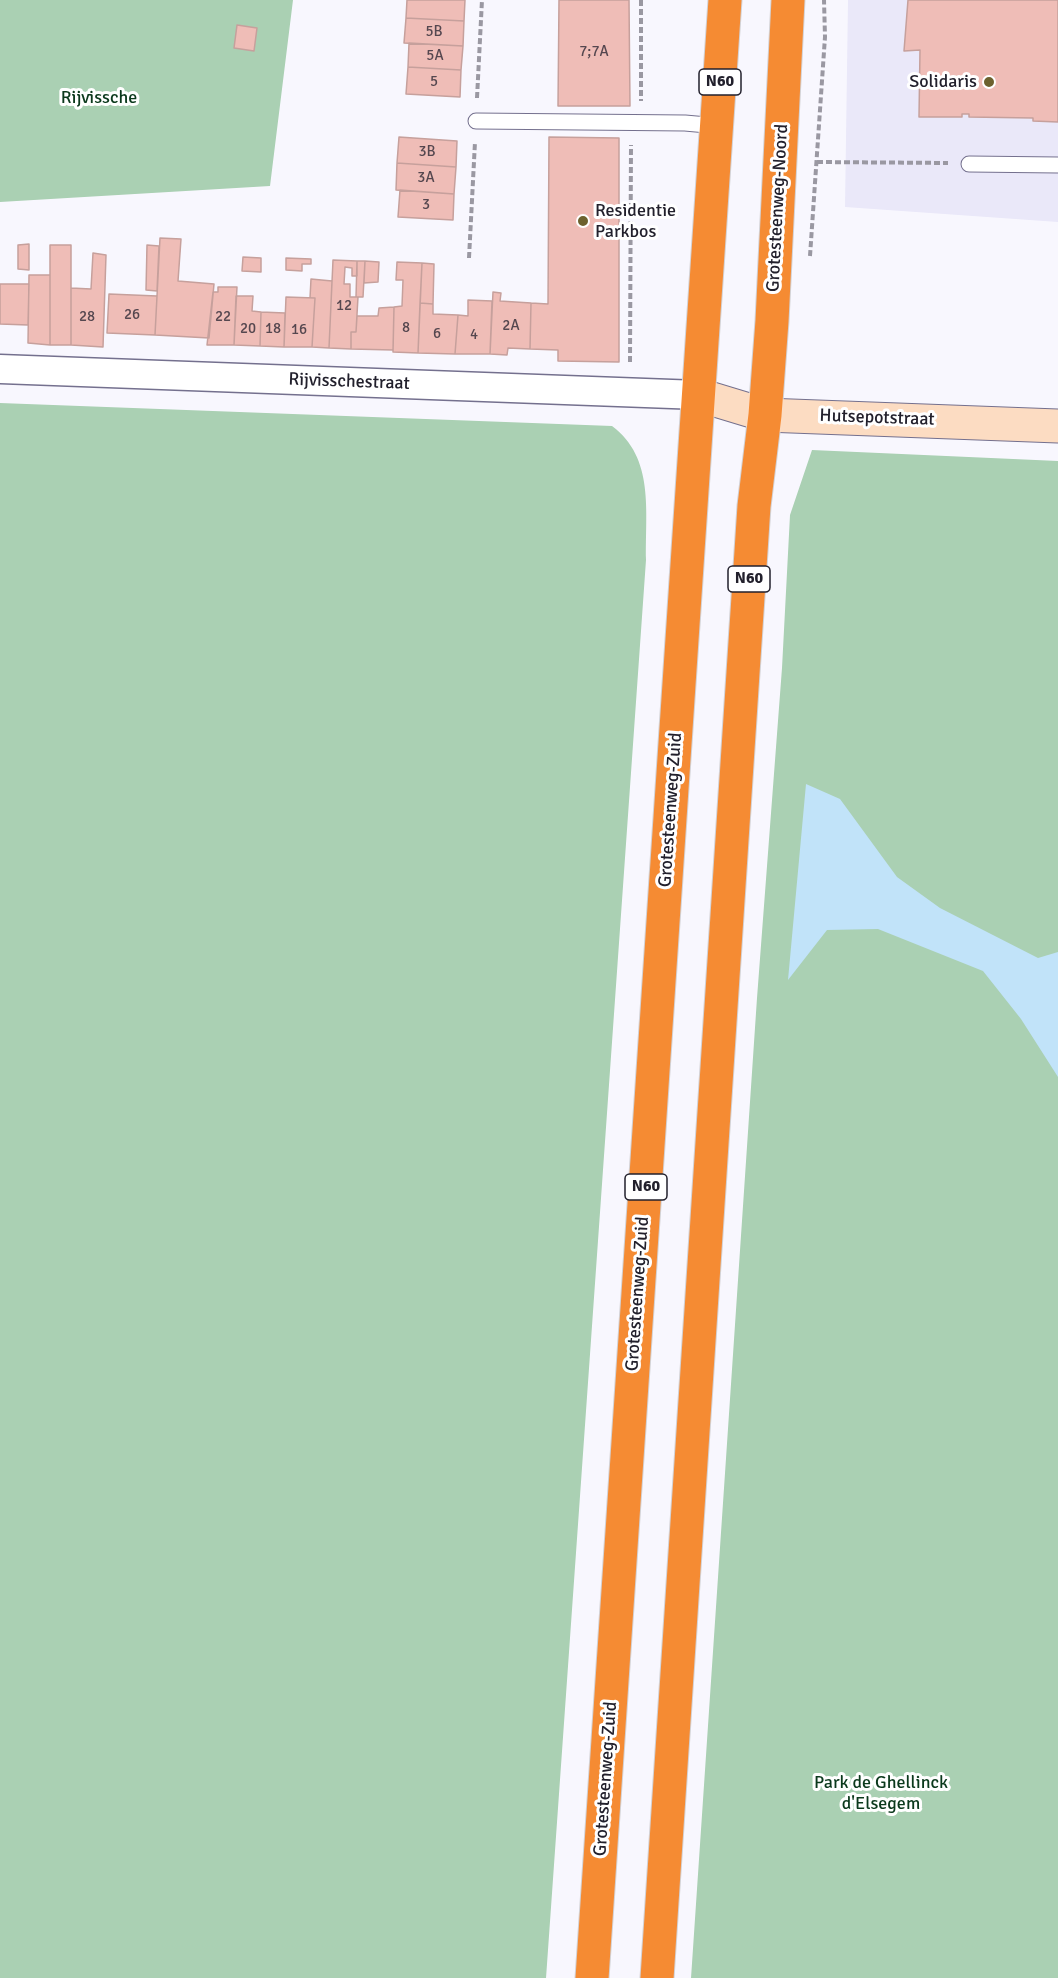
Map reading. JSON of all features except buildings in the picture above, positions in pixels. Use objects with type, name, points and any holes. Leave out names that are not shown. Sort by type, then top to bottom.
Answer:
[{"type":"highway","name":"N60","points":[[699,395],[725,0]]},
{"type":"highway","name":"Grotesteenweg-Noord","points":[[765,415],[781,162],[788,0]]},
{"type":"highway","name":"Grotesteenweg-Zuid","points":[[592,1978],[699,395]]},
{"type":"highway","name":"N60","points":[[657,1978],[750,554],[765,415]]},
{"type":"street","name":"Rijvisschestraat","points":[[0,369],[699,395]]},
{"type":"street","name":"Hutsepotstraat","points":[[699,395],[765,415],[1058,426]]},
{"type":"lane","points":[[476,121],[636,122],[718,126]]},
{"type":"lane","points":[[969,164],[1058,165]]},
{"type":"path","points":[[629,393],[641,0]]},
{"type":"path","points":[[781,162],[969,164]]},
{"type":"shaded area","points":[[848,0],[1058,0],[1058,222],[845,207]]},
{"type":"green space","name":"Rijvissche","points":[[0,0],[293,0],[270,186],[0,202]]},
{"type":"green space","points":[[0,403],[612,426],[626,439],[641,470],[646,505],[646,560],[546,1978],[0,1978]]},
{"type":"green space","name":"Park de Ghellinck d'Elsegem","points":[[812,450],[1058,461],[1058,1978],[691,1978],[757,998],[782,668],[790,515]]},
{"type":"water","points":[[806,784],[840,799],[897,877],[940,908],[1038,958],[1058,952],[1058,1077],[1021,1019],[983,971],[878,929],[827,930],[788,980]]},
{"type":"place","name":"Solidaris","points":[[989,82]]},
{"type":"place","name":"Residentie Parkbos","points":[[583,221]]}]
